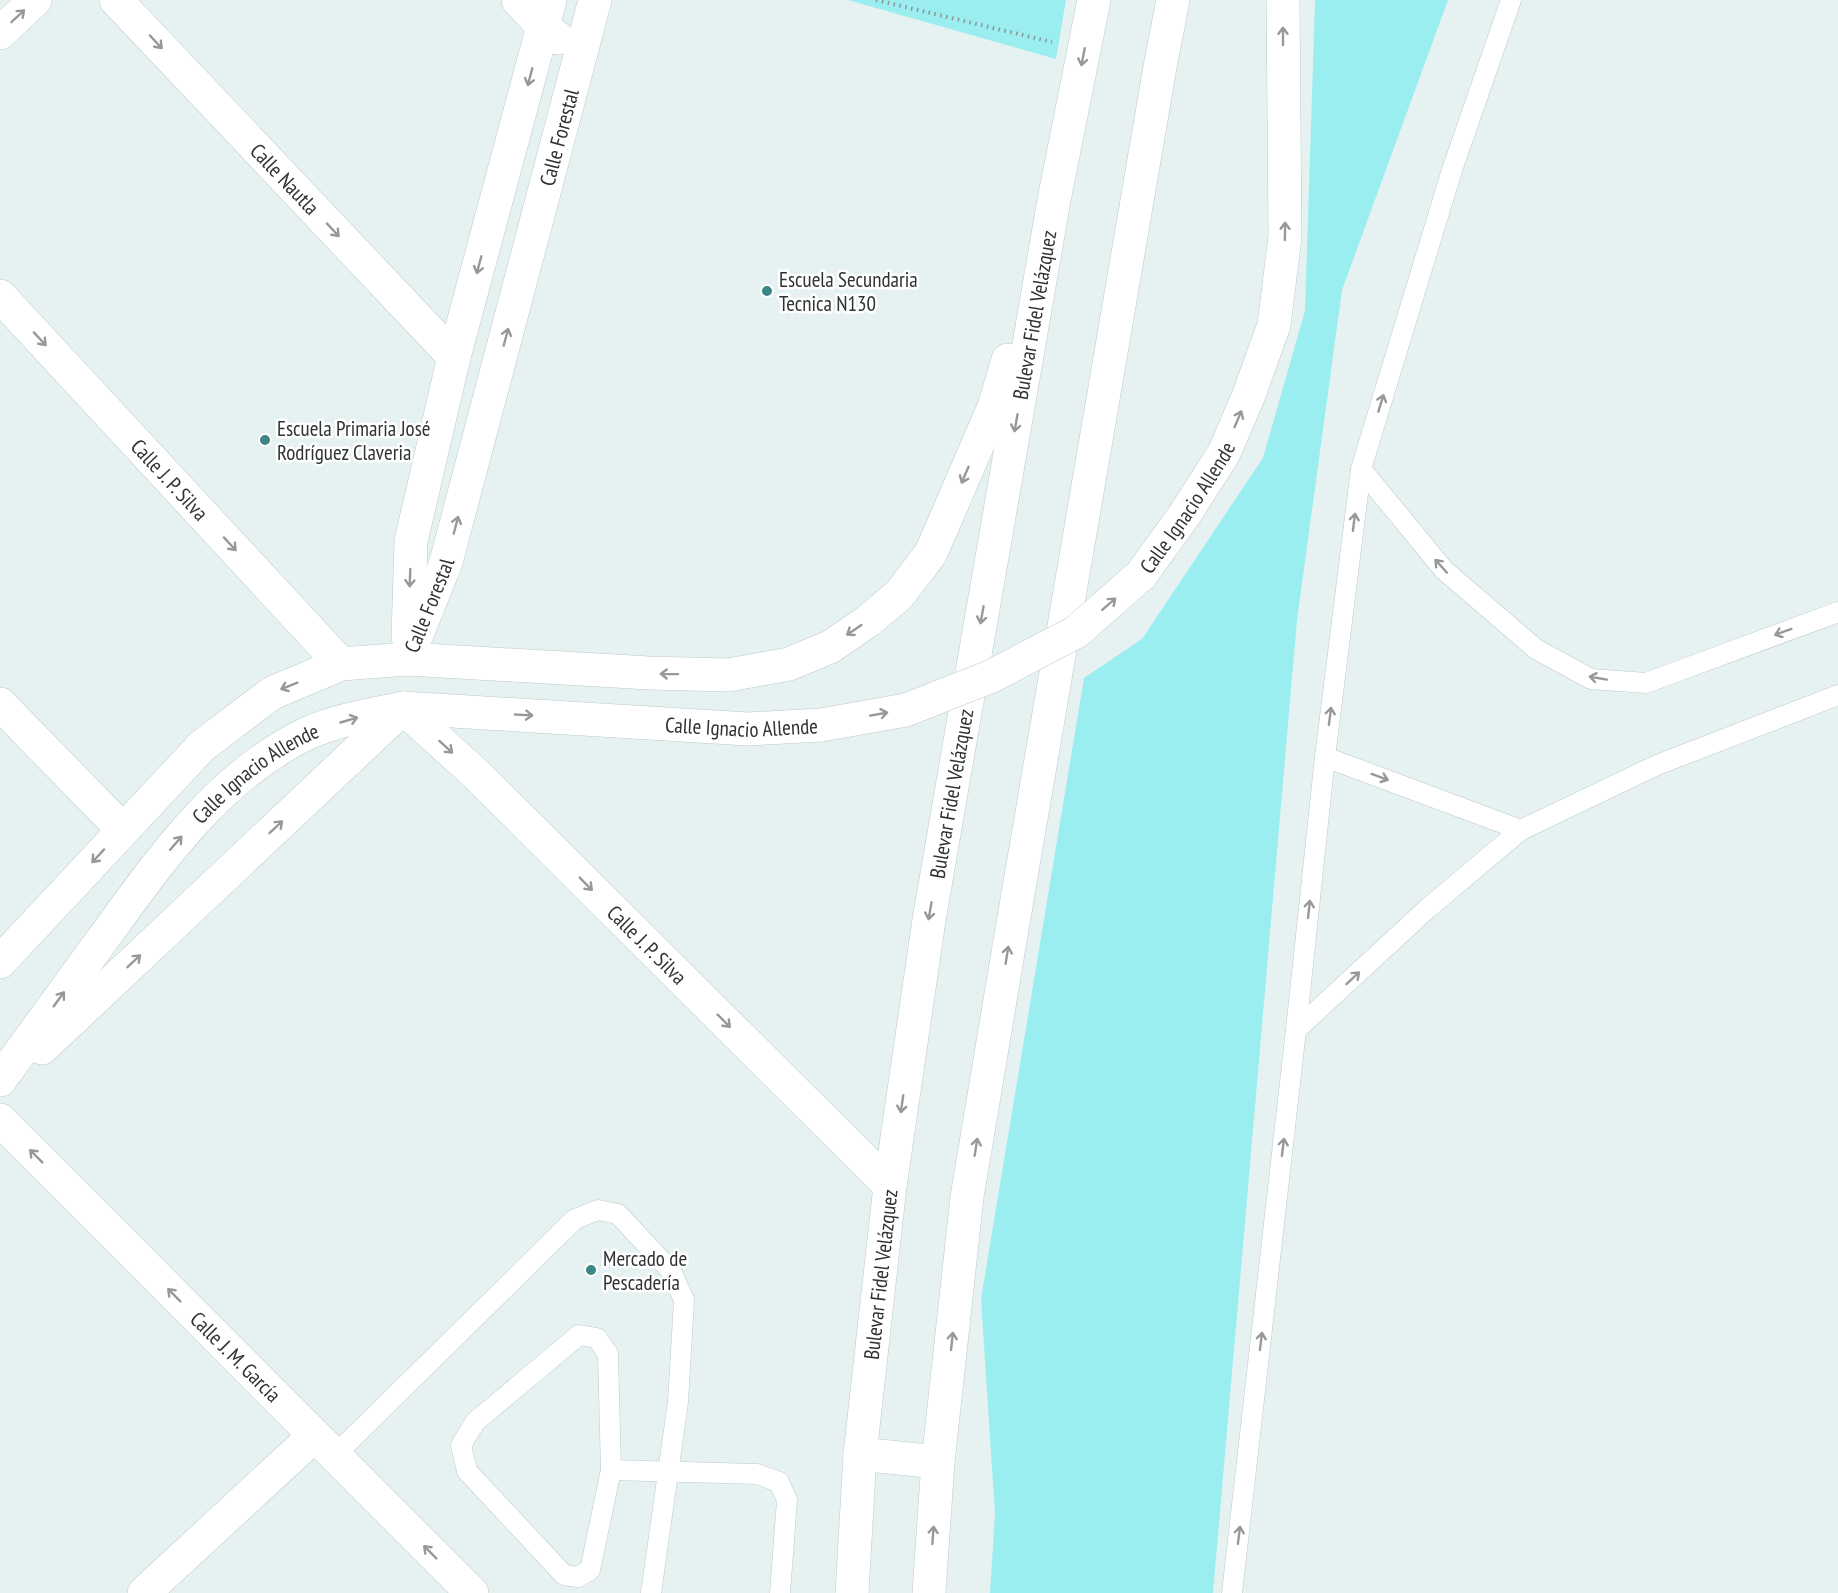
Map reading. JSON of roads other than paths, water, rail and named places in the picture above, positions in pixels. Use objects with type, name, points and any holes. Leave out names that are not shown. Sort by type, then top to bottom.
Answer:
[{"type":"main road","points":[[0,33],[35,0]]},
{"type":"main road","name":"Calle Nautla","points":[[116,0],[454,357]]},
{"type":"main road","points":[[518,0],[547,13],[580,57]]},
{"type":"main road","name":"Calle Forestal","points":[[407,659],[446,562],[595,0]]},
{"type":"main road","name":"Bulevar Fidel Velázquez","points":[[852,1593],[860,1454],[890,1186],[929,920],[1054,200],[1094,0]]},
{"type":"main road","points":[[929,1593],[938,1462],[969,1186],[1173,0]]},
{"type":"main road","name":"Calle Ignacio Allende","points":[[0,1080],[156,866],[214,799],[259,761],[307,734],[352,719],[403,708],[748,729],[821,724],[906,710],[992,676],[1076,632],[1142,575],[1185,514],[1224,453],[1248,397],[1274,326],[1285,237],[1283,0]]},
{"type":"main road","name":"Calle Forestal","points":[[407,659],[411,541],[454,357],[547,13]]},
{"type":"main road","points":[[0,962],[202,746],[272,693],[341,664],[407,659],[649,673],[729,675],[789,664],[830,647],[868,621],[899,595],[931,553],[994,407],[1054,200]]},
{"type":"main road","name":"Calle J. P. Silva","points":[[0,296],[341,664]]},
{"type":"main road","points":[[0,704],[123,830]]},
{"type":"main road","points":[[0,1087],[403,708]]},
{"type":"main road","name":"Calle J. P. Silva","points":[[403,708],[477,775],[890,1186]]},
{"type":"main road","name":"Calle J. M. García","points":[[0,1120],[472,1593]]},
{"type":"main road","points":[[144,1593],[324,1446]]},
{"type":"main road","points":[[860,1454],[938,1462]]},
{"type":"lane","points":[[1232,1593],[1325,757],[1361,469],[1452,170],[1511,0]]},
{"type":"lane","points":[[1361,469],[1444,570],[1536,649],[1592,678],[1646,683],[1838,612]]},
{"type":"lane","points":[[1296,1030],[1427,909],[1521,830],[1658,765],[1838,695]]},
{"type":"lane","points":[[1325,757],[1521,830]]},
{"type":"lane","points":[[324,1446],[575,1219],[598,1210],[618,1214],[670,1271],[684,1300],[678,1402],[651,1593]]},
{"type":"lane","points":[[579,1335],[597,1338],[608,1354],[611,1470],[590,1570],[578,1577],[564,1575],[467,1471],[461,1446],[475,1422],[579,1335]]},
{"type":"lane","points":[[611,1470],[757,1474],[779,1482],[787,1500],[780,1593]]},
{"type":"place","name":"Escuela Secundaria Tecnica N130","points":[[767,291]]},
{"type":"place","name":"Escuela Primaria José Rodríguez Claveria","points":[[265,440]]},
{"type":"place","name":"Mercado de Pescadería","points":[[591,1270]]}]
